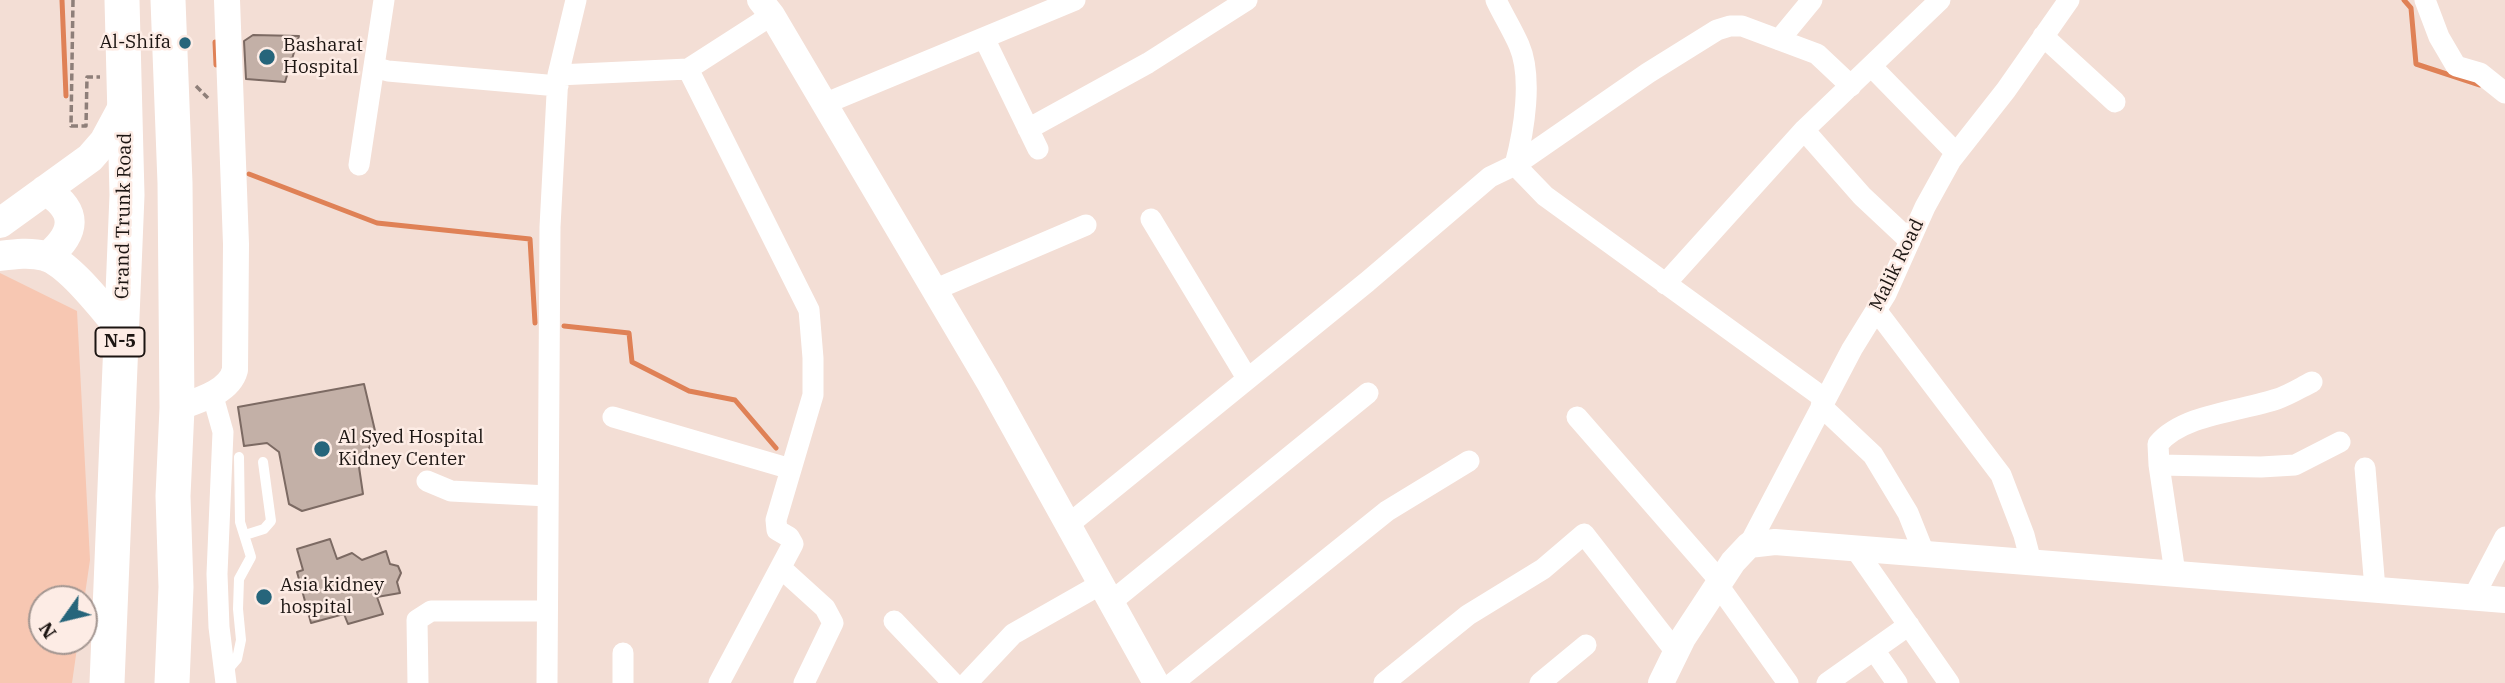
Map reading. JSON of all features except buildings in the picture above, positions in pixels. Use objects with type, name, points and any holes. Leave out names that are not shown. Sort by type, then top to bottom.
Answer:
[{"type":"highway","name":"Grand Trunk Road","points":[[107,683],[127,195],[122,0]]},
{"type":"highway","points":[[168,0],[177,408],[173,496],[176,587],[172,683]]},
{"type":"highway","points":[[176,587],[215,680]]},
{"type":"main road","points":[[2,222],[90,158],[104,142],[125,103]]},
{"type":"main road","points":[[45,190],[55,196],[64,207],[69,223],[65,241],[47,257]]},
{"type":"main road","points":[[0,256],[21,253],[47,257],[77,279],[121,330]]},
{"type":"street","points":[[177,408],[229,383],[235,370],[236,244],[227,0]]},
{"type":"street","points":[[359,165],[384,0]]},
{"type":"street","points":[[547,683],[550,227],[558,80],[576,0]]},
{"type":"street","points":[[824,104],[984,38],[1047,5],[1075,0]]},
{"type":"street","points":[[1028,130],[1148,63],[1247,0]]},
{"type":"street","points":[[1496,0],[1519,45],[1526,71],[1521,144],[1515,165]]},
{"type":"street","points":[[1779,40],[1812,0]]},
{"type":"street","points":[[1665,284],[1804,130],[1940,0]]},
{"type":"street","name":"Malik Road","points":[[1749,545],[1823,402],[1886,294],[1925,207],[1956,153],[2006,90],[2069,0]]},
{"type":"street","points":[[2425,0],[2439,37],[2456,66],[2480,73],[2505,93]]},
{"type":"street","points":[[374,66],[388,71],[558,80],[688,69],[770,6],[1156,683]]},
{"type":"street","points":[[1068,525],[1373,277],[1490,177],[1515,165],[1648,73],[1717,30],[1742,26],[1817,54],[1851,86]]},
{"type":"street","points":[[2043,36],[2115,102]]},
{"type":"street","points":[[984,38],[1038,149]]},
{"type":"street","points":[[1872,67],[1956,153]]},
{"type":"street","points":[[688,69],[809,310],[813,358],[813,395],[776,520],[777,530],[789,537],[793,544],[719,683]]},
{"type":"street","points":[[1804,130],[1862,196],[1910,241]]},
{"type":"street","points":[[1515,165],[1545,197],[1823,402],[1873,455],[1908,513],[1924,553]]},
{"type":"street","points":[[1151,219],[1247,379]]},
{"type":"street","points":[[934,290],[1086,225]]},
{"type":"street","points":[[1876,310],[2001,475],[2024,535],[2031,562]]},
{"type":"street","points":[[2175,573],[2158,444],[2184,426],[2278,399],[2312,382]]},
{"type":"street","points":[[212,393],[223,432],[217,574],[219,627],[215,680]]},
{"type":"street","points":[[967,683],[1013,635],[1106,593],[1368,393]]},
{"type":"street","points":[[613,417],[790,468]]},
{"type":"street","points":[[1577,417],[1719,583],[1788,683]]},
{"type":"street","points":[[2159,465],[2295,465],[2340,442]]},
{"type":"street","points":[[1173,683],[1387,511],[1469,461]]},
{"type":"street","points":[[2365,468],[2375,590]]},
{"type":"street","points":[[427,481],[451,491],[548,496]]},
{"type":"street","points":[[1384,683],[1468,615],[1543,569],[1584,534],[1676,652]]},
{"type":"street","points":[[2473,598],[2505,537]]},
{"type":"street","points":[[1661,683],[1683,638],[1733,562],[1749,545],[1775,542],[2505,600]]},
{"type":"street","points":[[1854,547],[1949,683]]},
{"type":"street","points":[[782,569],[825,608],[833,622],[804,683]]},
{"type":"street","points":[[418,683],[417,620],[424,614],[431,611],[547,611]]},
{"type":"street","points":[[894,621],[953,683]]},
{"type":"street","points":[[1827,683],[1909,625]]},
{"type":"street","points":[[1540,683],[1586,645]]},
{"type":"street","points":[[1874,650],[1897,683]]},
{"type":"street","points":[[622,683],[623,653]]},
{"type":"lane","points":[[215,680],[237,659],[241,640],[239,579],[251,557],[240,522],[239,457]]},
{"type":"lane","points":[[245,535],[264,530],[271,521],[263,462]]},
{"type":"shaded area","points":[[0,273],[77,311],[90,560],[86,585],[28,585],[28,655],[76,655],[72,683],[0,683]]},
{"type":"waterway","points":[[62,0],[66,96]]},
{"type":"waterway","points":[[2404,0],[2411,8],[2416,64],[2480,85]]},
{"type":"waterway","points":[[215,42],[216,65]]},
{"type":"waterway","points":[[249,174],[377,223],[530,239],[535,323]]},
{"type":"waterway","points":[[564,326],[629,333],[632,362],[689,391],[735,400],[776,448]]},
{"type":"place","name":"Al-Shifa","points":[[185,43]]},
{"type":"place","name":"Basharat Hospital","points":[[267,57]]},
{"type":"place","name":"Al Syed Hospital Kidney Center","points":[[322,449]]},
{"type":"place","name":"Asia kidney hospital","points":[[264,597]]}]
